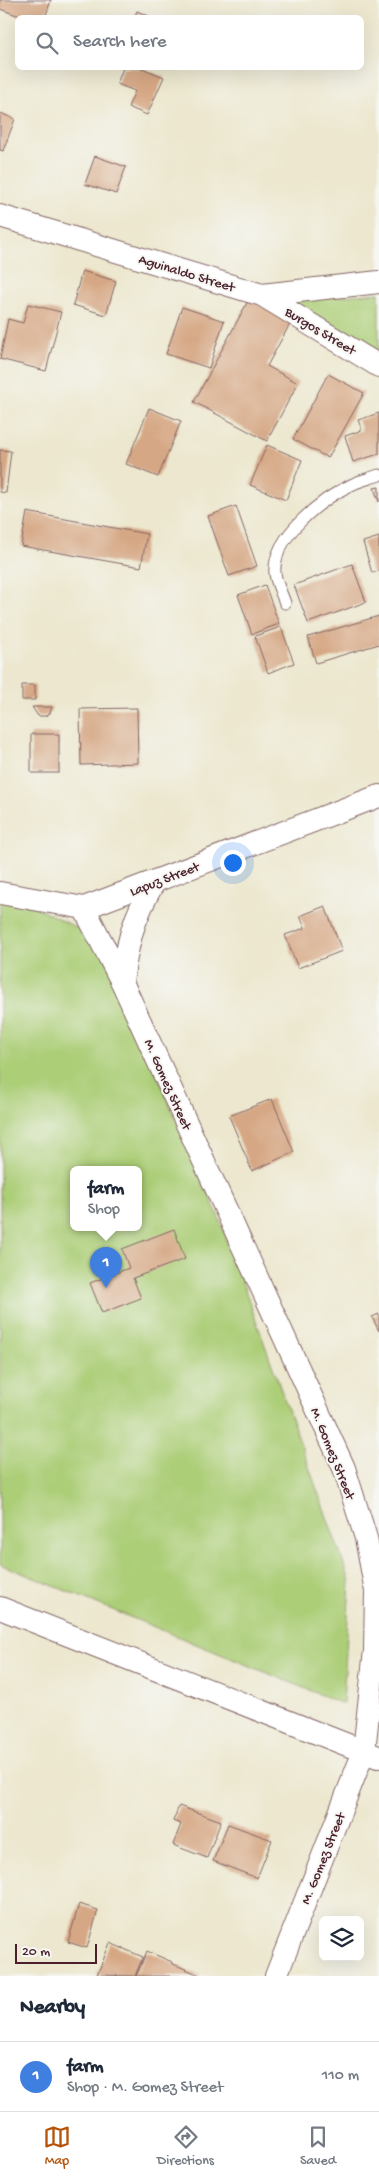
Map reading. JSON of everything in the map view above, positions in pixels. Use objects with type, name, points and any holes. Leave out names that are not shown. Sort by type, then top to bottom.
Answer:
[{"type":"street","name":"Aguinaldo Street","points":[[0,216],[262,295],[379,282]]},
{"type":"street","name":"Burgos Street","points":[[262,295],[379,366]]},
{"type":"street","name":"Lapuz Street","points":[[84,908],[379,796]]},
{"type":"street","points":[[122,982],[129,939],[138,910],[154,882]]},
{"type":"street","points":[[0,893],[84,908]]},
{"type":"street","name":"M. Gomez Street","points":[[84,908],[122,982],[344,1468],[366,1538],[376,1591],[372,1754],[276,1976]]},
{"type":"street","points":[[0,1608],[372,1754]]},
{"type":"lane","points":[[285,603],[275,574],[277,551],[295,526],[327,499],[354,484],[379,475]]},
{"type":"green space","points":[[379,293],[379,351],[290,300]]},
{"type":"green space","points":[[0,889],[97,938],[218,1215],[350,1581],[343,1704],[0,1564]]},
{"type":"building","points":[[0,0],[51,0],[46,15],[17,15],[0,9]]},
{"type":"building","points":[[137,11],[146,15],[135,15]]},
{"type":"building","points":[[122,70],[147,70],[164,77],[147,115],[128,107],[135,91],[117,84]]},
{"type":"building","points":[[0,113],[15,119],[3,151],[0,150]]},
{"type":"building","points":[[95,156],[126,167],[116,194],[85,184]]},
{"type":"building","points":[[82,271],[116,281],[106,315],[73,305]]},
{"type":"building","points":[[249,299],[291,322],[267,366],[298,383],[267,441],[194,402]]},
{"type":"building","points":[[28,304],[61,312],[46,371],[0,359],[8,319],[23,323]]},
{"type":"building","points":[[182,307],[224,321],[209,368],[166,354]]},
{"type":"building","points":[[328,374],[364,393],[328,458],[293,439]]},
{"type":"building","points":[[149,408],[181,421],[158,477],[126,464]]},
{"type":"building","points":[[379,413],[379,454],[353,462],[345,436],[362,430],[358,420]]},
{"type":"building","points":[[267,445],[302,460],[286,500],[250,485]]},
{"type":"building","points":[[0,450],[11,451],[6,493],[0,492]]},
{"type":"building","points":[[379,487],[379,502],[374,488]]},
{"type":"building","points":[[236,506],[257,566],[229,576],[208,516]]},
{"type":"building","points":[[27,512],[147,534],[141,567],[21,546]]},
{"type":"building","points":[[379,537],[379,571],[372,573],[363,542]]},
{"type":"building","points":[[352,564],[366,602],[308,623],[294,585]]},
{"type":"building","points":[[265,585],[279,624],[252,634],[238,595]]},
{"type":"building","points":[[379,616],[379,644],[316,663],[308,637]]},
{"type":"building","points":[[281,627],[294,663],[268,673],[255,636]]},
{"type":"building","points":[[22,685],[35,685],[35,700],[22,700]]},
{"type":"building","points":[[32,707],[52,707],[50,713],[46,716],[38,716]]},
{"type":"building","points":[[137,708],[138,763],[81,765],[80,709]]},
{"type":"building","points":[[31,734],[59,734],[59,773],[31,773]]},
{"type":"building","points":[[325,906],[342,951],[298,968],[285,935],[305,928],[300,916]]},
{"type":"building","points":[[272,1099],[294,1152],[252,1171],[229,1116]]},
{"type":"building","points":[[174,1229],[185,1259],[133,1278],[141,1298],[102,1313],[90,1283],[129,1268],[122,1249]]},
{"type":"building","points":[[379,1314],[379,1331],[372,1317]]},
{"type":"building","points":[[179,1806],[221,1821],[207,1858],[173,1845],[181,1824],[173,1821]]},
{"type":"building","points":[[228,1824],[272,1840],[257,1878],[213,1861]]},
{"type":"building","points":[[79,1904],[98,1910],[87,1948],[68,1942]]},
{"type":"building","points":[[110,1943],[143,1957],[135,1976],[97,1975]]},
{"type":"building","points":[[147,1951],[171,1963],[202,1976],[136,1976]]},
{"type":"place","name":"farm","points":[[106,1288]]}]
